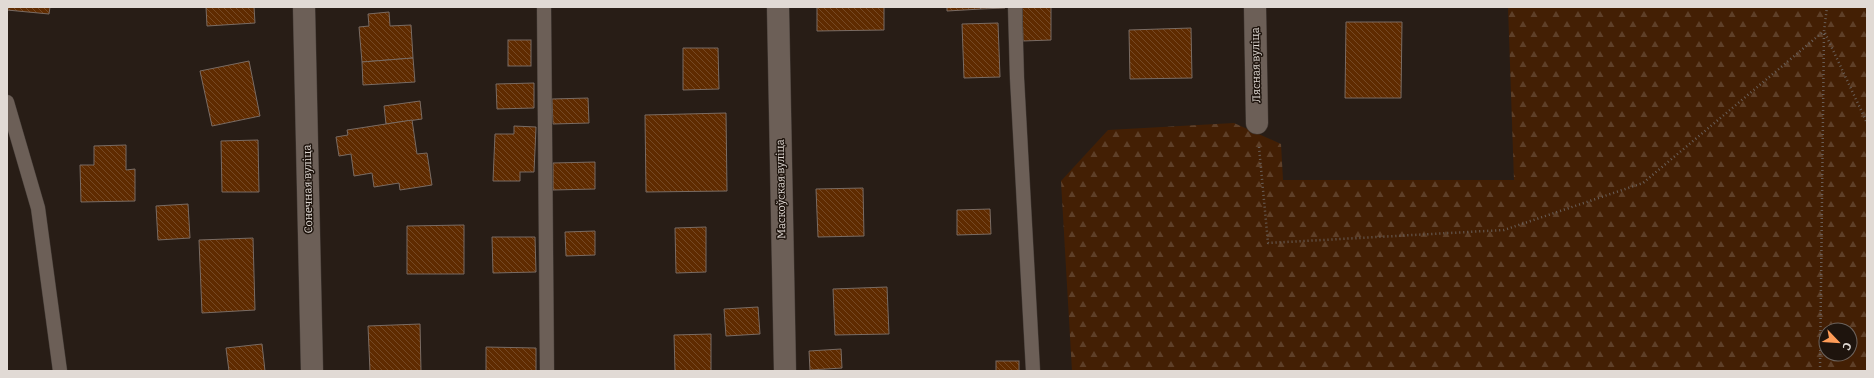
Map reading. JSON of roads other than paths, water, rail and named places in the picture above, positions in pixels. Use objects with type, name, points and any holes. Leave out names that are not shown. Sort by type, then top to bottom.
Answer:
[{"type":"street","name":"Сонечная вуліца","points":[[304,7],[312,371]]},
{"type":"street","name":"Маскоўская вуліца","points":[[778,7],[785,371]]},
{"type":"street","name":"Лясная вуліца","points":[[1255,7],[1257,123]]},
{"type":"lane","points":[[544,7],[547,371]]},
{"type":"lane","points":[[1015,7],[1017,78],[1033,371]]},
{"type":"lane","points":[[7,102],[38,208],[60,371]]}]
